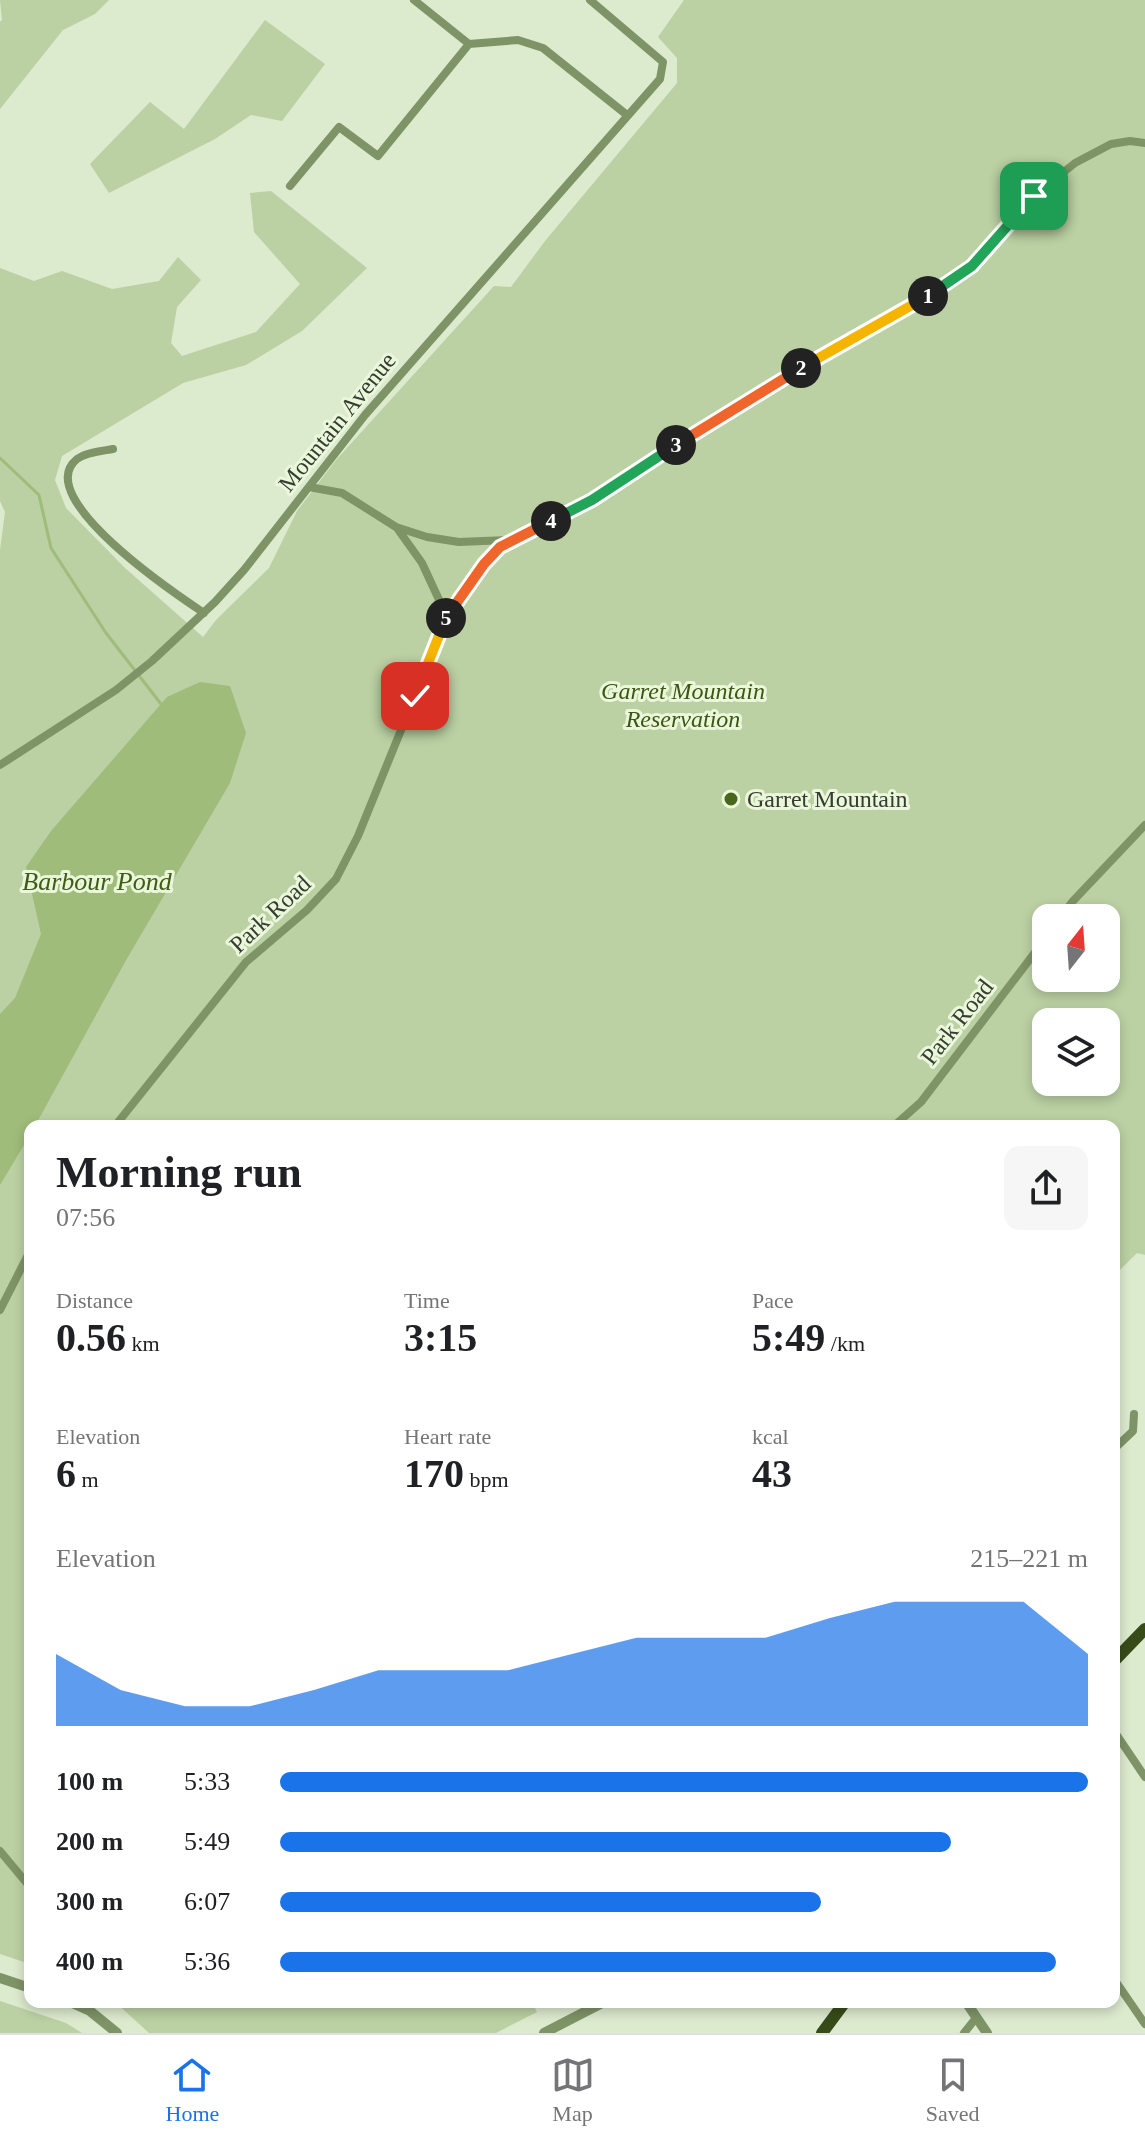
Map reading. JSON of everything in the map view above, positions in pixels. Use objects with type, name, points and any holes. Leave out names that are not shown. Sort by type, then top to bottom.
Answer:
[{"type":"main road","points":[[1120,1655],[1145,1629]]},
{"type":"main road","points":[[822,2033],[841,2008]]},
{"type":"street","points":[[414,0],[469,44],[518,40],[543,48],[627,115]]},
{"type":"street","name":"Mountain Avenue","points":[[0,765],[116,690],[204,613],[244,570],[365,415],[660,79],[663,62],[590,0]]},
{"type":"street","points":[[290,186],[339,127],[378,156],[469,44]]},
{"type":"street","name":"Park Road","points":[[120,1120],[246,962],[307,910],[336,879],[358,836],[447,617],[484,564],[500,547],[592,500],[709,424],[917,303],[972,266],[1034,196],[1075,163],[1111,144],[1130,141],[1145,143]]},
{"type":"street","points":[[113,449],[81,457],[70,468],[67,480],[76,503],[102,533],[140,567],[204,613]]},
{"type":"street","name":"Park Road","points":[[309,487],[342,493],[396,527],[427,537],[459,542],[517,539]]},
{"type":"street","name":"Park Road","points":[[396,527],[422,563],[447,617]]},
{"type":"street","points":[[1071,904],[1145,825]]},
{"type":"street","name":"Park Road","points":[[901,1120],[921,1102],[1032,956]]},
{"type":"street","points":[[0,1310],[24,1263]]},
{"type":"street","points":[[1120,1443],[1133,1431],[1134,1414]]},
{"type":"street","points":[[1120,1740],[1145,1777]]},
{"type":"street","points":[[0,1851],[24,1880]]},
{"type":"street","points":[[0,1978],[24,1986]]},
{"type":"street","points":[[1120,1988],[1145,2024]]},
{"type":"street","points":[[87,2008],[117,2033]]},
{"type":"street","points":[[544,2033],[592,2008]]},
{"type":"street","points":[[970,2008],[987,2033]]},
{"type":"street","points":[[964,2033],[976,2018]]},
{"type":"green space","points":[[0,0],[109,0],[95,14],[63,30],[0,109],[2,20]]},
{"type":"green space","name":"Garret Mountain Reservation","points":[[684,0],[1145,0],[1145,1255],[1137,1253],[1120,1270],[1120,1120],[24,1120],[24,1962],[0,1954],[0,550],[5,512],[0,501],[0,268],[34,281],[62,271],[112,289],[159,281],[178,257],[201,280],[177,307],[171,343],[182,356],[256,332],[300,284],[254,232],[250,193],[271,191],[367,268],[302,331],[246,365],[183,383],[62,456],[55,480],[66,508],[125,568],[203,637],[269,568],[297,511],[336,460],[494,286],[511,287],[545,241],[677,83],[677,58],[658,37]]},
{"type":"green space","points":[[265,20],[325,64],[282,121],[251,115],[215,139],[109,193],[90,164],[150,102],[184,129]]},
{"type":"green space","points":[[0,2001],[66,2023],[82,2033],[0,2033]]},
{"type":"green space","points":[[122,2008],[535,2008],[537,2012],[496,2033],[149,2033]]},
{"type":"water","name":"Barbour Pond","points":[[200,682],[230,686],[246,733],[230,783],[125,962],[38,1120],[24,1120],[24,1145],[0,1185],[0,1014],[15,998],[41,934],[26,867],[51,831],[167,697]]},
{"type":"waterway","points":[[0,458],[39,495],[51,548],[106,633],[161,704]]},
{"type":"place","name":"Garret Mountain","points":[[731,799]]},
{"type":"route","points":[[415,696],[447,617],[484,564],[500,547],[592,500],[740,405],[917,303],[972,266],[1034,196]]}]
